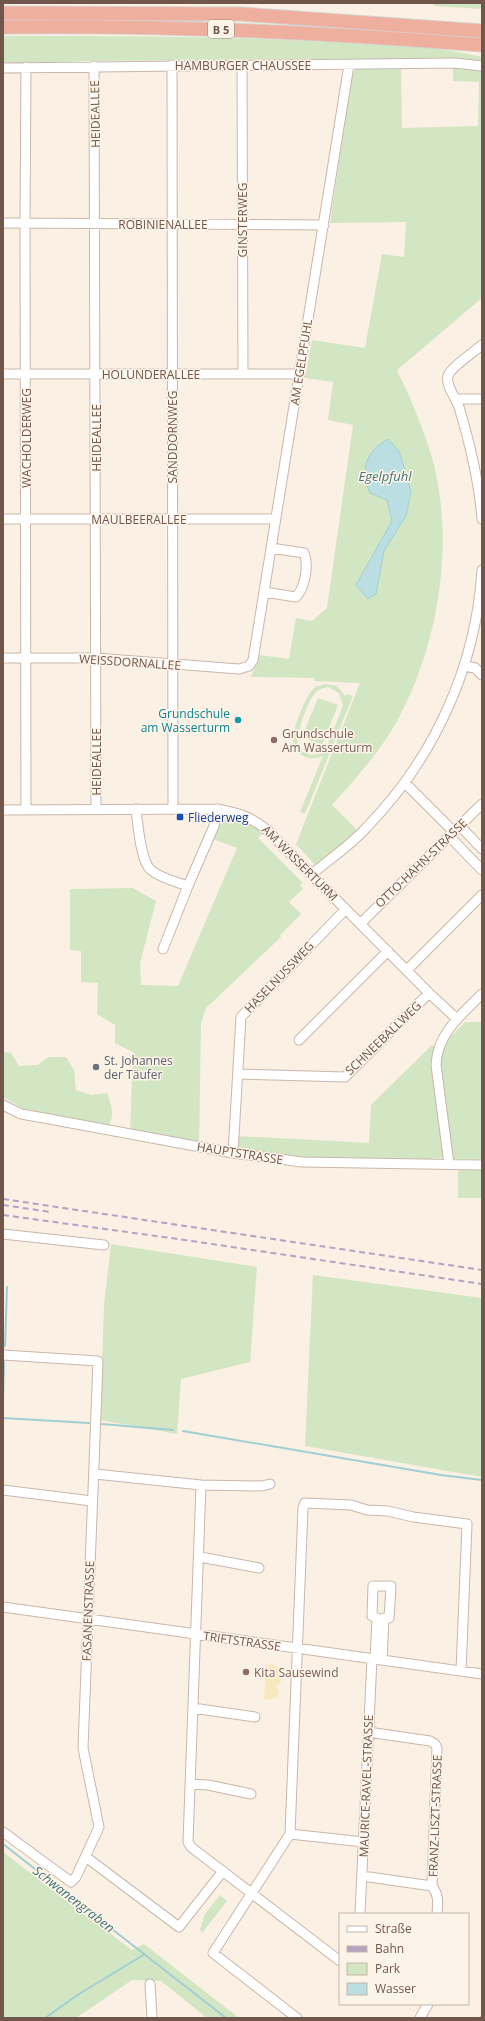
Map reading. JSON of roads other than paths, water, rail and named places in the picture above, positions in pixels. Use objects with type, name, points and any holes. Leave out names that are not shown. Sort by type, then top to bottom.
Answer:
[{"type":"highway","name":"B 5","points":[[3,13],[240,14],[482,31]]},
{"type":"highway","name":"B 5","points":[[3,27],[136,26],[244,29],[482,45]]},
{"type":"highway","points":[[439,42],[482,54]]},
{"type":"street","name":"HAMBURGER CHAUSSEE","points":[[3,68],[172,65],[455,64],[482,66]]},
{"type":"street","name":"SANDDORNWEG","points":[[172,65],[171,519],[173,809]]},
{"type":"street","name":"GINSTERWEG","points":[[242,65],[243,374]]},
{"type":"street","name":"AM EGELPFUHL","points":[[253,660],[349,65]]},
{"type":"street","name":"HEIDEALLEE","points":[[94,66],[96,224],[96,809]]},
{"type":"street","name":"WACHOLDERWEG","points":[[26,67],[26,810]]},
{"type":"street","name":"ROBINIENALLEE","points":[[3,223],[324,225]]},
{"type":"street","points":[[482,345],[448,375],[450,387],[456,399],[474,465],[482,519]]},
{"type":"street","name":"HOLUNDERALLEE","points":[[3,374],[300,374]]},
{"type":"street","points":[[456,399],[482,399]]},
{"type":"street","name":"MAULBEERALLEE","points":[[3,519],[275,519]]},
{"type":"street","points":[[264,592],[296,597],[301,592],[307,561],[304,553],[271,548]]},
{"type":"street","points":[[312,874],[366,828],[405,783],[439,728],[466,666],[474,630],[482,570]]},
{"type":"street","name":"WEISSDORNALLEE","points":[[3,658],[96,658],[239,669],[249,666],[253,660]]},
{"type":"street","points":[[466,666],[480,671]]},
{"type":"street","points":[[405,783],[454,831],[482,870]]},
{"type":"street","name":"OTTO-HAHN-STRASSE","points":[[361,923],[482,804]]},
{"type":"street","points":[[136,809],[147,866],[157,874],[188,886]]},
{"type":"street","points":[[163,949],[214,826],[217,809]]},
{"type":"street","name":"AM WASSERTURM","points":[[3,810],[217,809],[244,814],[254,819],[268,830],[361,923],[429,994],[457,1019]]},
{"type":"street","points":[[454,831],[482,849]]},
{"type":"street","points":[[407,970],[482,895]]},
{"type":"street","name":"HASELNUSSWEG","points":[[233,1153],[240,1021],[243,1013],[346,908]]},
{"type":"street","points":[[299,1040],[388,951]]},
{"type":"street","name":"SCHNEEBALLWEG","points":[[238,1074],[345,1077],[429,994]]},
{"type":"street","points":[[449,1164],[436,1055],[444,1035],[457,1019],[482,994]]},
{"type":"street","name":"HAUPTSTRASSE","points":[[3,1105],[21,1114],[233,1153],[302,1162],[482,1165]]},
{"type":"street","points":[[3,1234],[104,1245]]},
{"type":"street","name":"FASANENSTRASSE","points":[[3,1354],[98,1361],[95,1474],[92,1501],[83,1748],[100,1827],[76,1877],[71,1882],[3,1832]]},
{"type":"street","points":[[95,1474],[201,1485],[262,1486],[270,1484]]},
{"type":"street","points":[[201,1485],[200,1557],[188,1835],[189,1844],[339,1960]]},
{"type":"street","points":[[3,1490],[92,1501]]},
{"type":"street","points":[[297,2018],[213,1953],[290,1834],[303,1508],[305,1504],[351,1505],[367,1510],[388,1511],[413,1517],[467,1524],[461,1671]]},
{"type":"street","points":[[200,1557],[259,1568]]},
{"type":"street","name":"TRIFTSTRASSE","points":[[3,1607],[482,1674]]},
{"type":"street","name":"MAURICE-RAVEL-STRASSE","points":[[360,1913],[368,1732],[381,1618]]},
{"type":"street","points":[[193,1708],[255,1717]]},
{"type":"street","name":"FRANZ-LISZT-STRASSE","points":[[368,1732],[430,1741],[436,1744],[438,1750],[432,1886],[436,1891],[438,1899],[437,1913]]},
{"type":"street","points":[[190,1784],[208,1785],[251,1794]]},
{"type":"street","points":[[290,1834],[364,1842]]},
{"type":"street","points":[[86,1857],[179,1927],[223,1871]]},
{"type":"street","name":"FRANZ-LISZT-STRASSE","points":[[362,1876],[432,1886]]},
{"type":"street","points":[[150,1984],[152,2018]]},
{"type":"street","points":[[420,2018],[427,2005]]},
{"type":"water","name":"Egelpfuhl","points":[[388,439],[399,451],[411,491],[406,516],[384,551],[376,594],[368,599],[356,585],[392,521],[387,500],[370,493],[365,477],[365,469],[374,450]]},
{"type":"waterway","points":[[5,1346],[7,1287]]},
{"type":"waterway","points":[[3,1401],[4,1362]]},
{"type":"waterway","points":[[3,1418],[89,1423]]},
{"type":"waterway","points":[[102,1424],[173,1430]]},
{"type":"waterway","points":[[183,1431],[441,1475],[482,1480]]},
{"type":"waterway","name":"Schwanengraben","points":[[3,1844],[226,2018]]},
{"type":"waterway","points":[[45,2018],[79,1994],[145,1954]]},
{"type":"railway","points":[[3,1199],[482,1270]]},
{"type":"railway","points":[[3,1205],[51,1212]]},
{"type":"railway","points":[[3,1215],[482,1284]]},
{"type":"place","name":"Grundschule am Wasserturm","points":[[238,720]]},
{"type":"place","name":"Grundschule Am Wasserturm","points":[[274,740]]},
{"type":"place","name":"Fliederweg","points":[[180,817]]},
{"type":"place","name":"St. Johannes der Täufer","points":[[96,1067]]},
{"type":"place","name":"Kita Sausewind","points":[[246,1672]]}]
